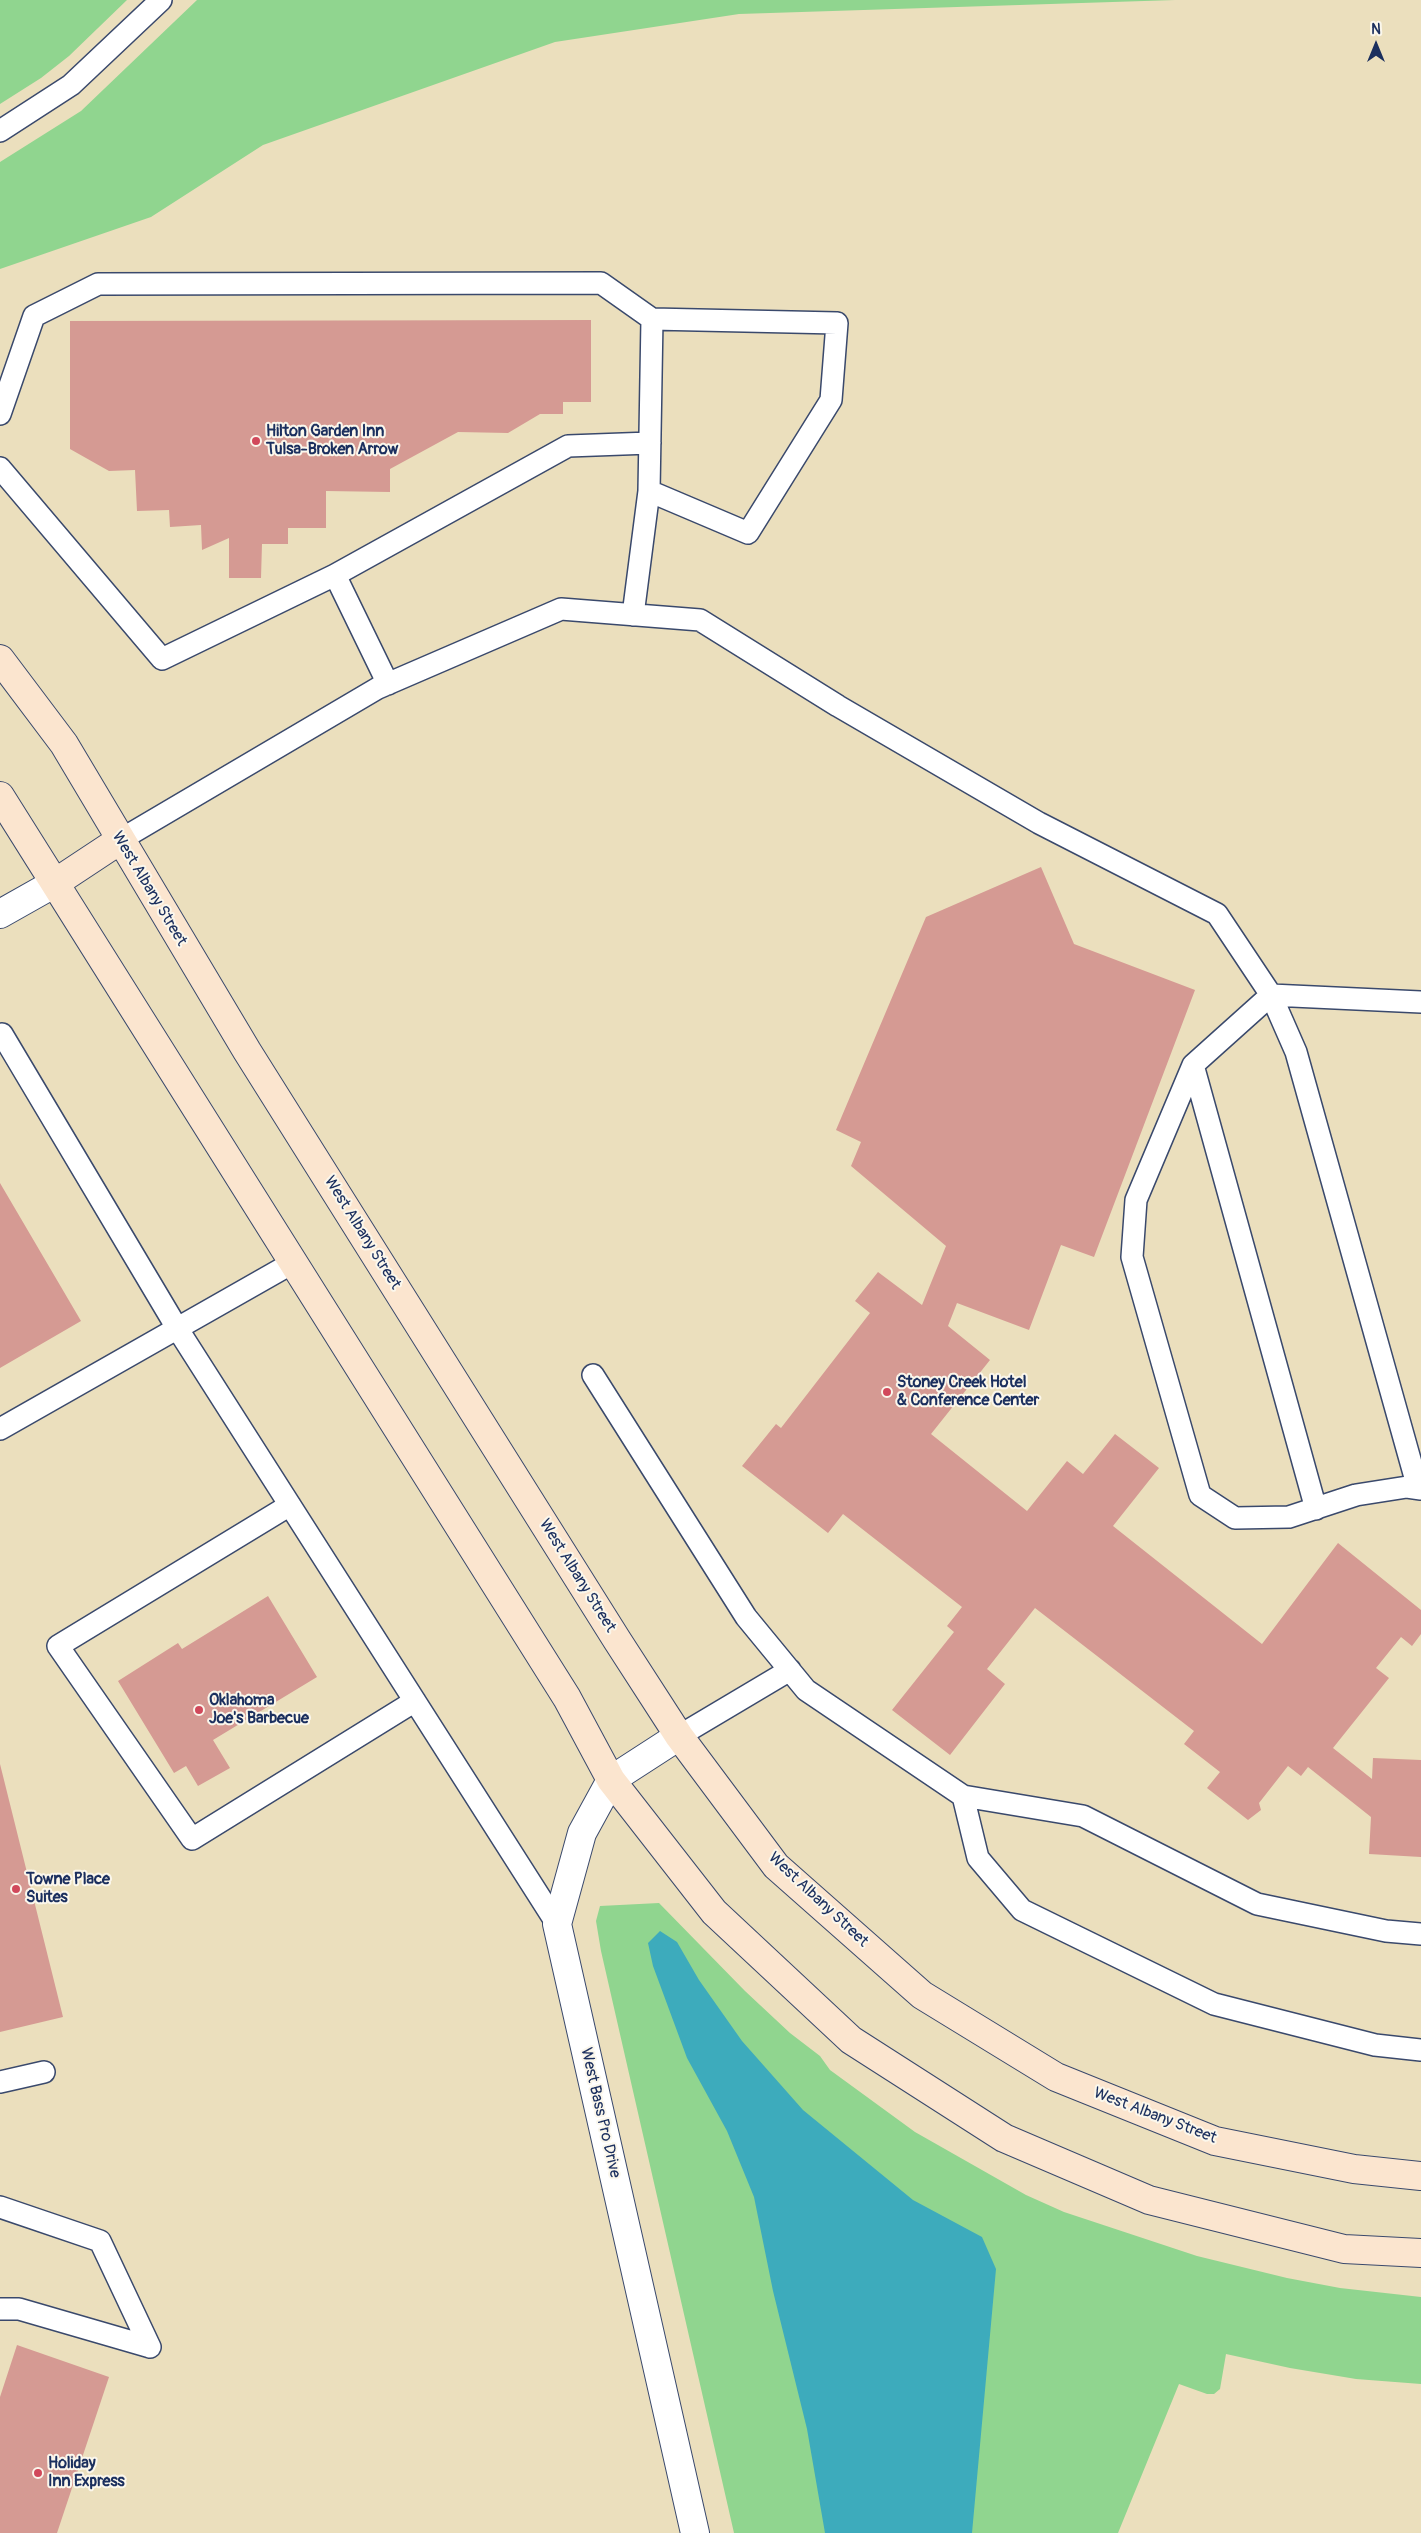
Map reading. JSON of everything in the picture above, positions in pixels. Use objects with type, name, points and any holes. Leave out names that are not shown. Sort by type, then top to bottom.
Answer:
[{"type":"main road","name":"West Albany Street","points":[[0,660],[64,744],[247,1052],[679,1736],[776,1866],[922,1995],[1056,2077],[1215,2141],[1354,2169],[1421,2176]]},
{"type":"main road","points":[[0,796],[567,1698],[611,1780],[714,1912],[851,2040],[1004,2138],[1148,2200],[1344,2249],[1421,2254]]},
{"type":"main road","points":[[55,883],[120,840]]},
{"type":"street","points":[[0,914],[55,883]]},
{"type":"street","name":"West Bass Pro Drive","points":[[679,1736],[611,1780],[582,1833],[558,1924],[695,2533]]},
{"type":"lane","points":[[0,131],[70,85],[161,0]]},
{"type":"lane","points":[[0,414],[34,316],[98,284],[601,283],[652,319],[837,323],[831,400],[748,532],[649,491]]},
{"type":"lane","points":[[633,615],[649,491],[652,319]]},
{"type":"lane","points":[[0,468],[162,660],[335,575],[568,446],[650,443]]},
{"type":"lane","points":[[335,575],[388,684]]},
{"type":"lane","points":[[120,840],[388,684],[561,610],[700,620],[838,706],[1039,823],[1217,914],[1271,995],[1296,1052],[1420,1488],[1408,1487],[1356,1495],[1289,1517],[1235,1518],[1200,1495],[1132,1257],[1136,1200],[1193,1065],[1271,995],[1421,1002]]},
{"type":"lane","points":[[0,1035],[2,1034],[177,1328],[558,1924]]},
{"type":"lane","points":[[1193,1065],[1316,1508]]},
{"type":"lane","points":[[0,1429],[294,1262]]},
{"type":"lane","points":[[593,1375],[746,1617],[806,1690],[963,1796],[1083,1816],[1257,1904],[1386,1931],[1421,1934]]},
{"type":"lane","points":[[290,1505],[58,1646],[192,1839],[415,1701]]},
{"type":"lane","points":[[679,1736],[790,1670]]},
{"type":"lane","points":[[963,1796],[978,1858],[1022,1910],[1214,2004],[1375,2045],[1421,2050]]},
{"type":"lane","points":[[0,2082],[44,2072]]},
{"type":"lane","points":[[0,2207],[100,2240],[150,2347],[19,2309],[0,2308]]},
{"type":"green space","points":[[0,0],[127,0],[69,56],[41,78],[0,104]]},
{"type":"green space","points":[[197,0],[1175,0],[739,14],[555,42],[263,145],[151,217],[0,269],[0,162],[81,111]]},
{"type":"green space","points":[[659,1903],[745,1991],[790,2033],[820,2056],[830,2070],[915,2132],[1026,2195],[1064,2212],[1197,2256],[1287,2278],[1340,2288],[1421,2297],[1421,2384],[1356,2379],[1290,2368],[1226,2354],[1220,2389],[1214,2394],[1207,2394],[1179,2384],[1118,2533],[734,2533],[601,1951],[596,1921],[600,1906]]},
{"type":"water","points":[[660,1931],[677,1942],[699,1980],[742,2041],[803,2110],[913,2200],[982,2237],[996,2269],[972,2533],[825,2533],[807,2429],[773,2291],[754,2197],[727,2131],[687,2058],[653,1966],[648,1943]]},
{"type":"building","name":"Hilton Garden Inn Tulsa-Broken Arrow","points":[[591,320],[591,402],[563,402],[563,414],[540,414],[508,433],[458,432],[390,469],[390,492],[326,491],[326,528],[288,528],[288,544],[262,544],[261,578],[229,578],[229,538],[202,550],[201,525],[170,527],[169,510],[137,511],[135,470],[109,471],[70,449],[70,321]]},
{"type":"building","name":"Stoney Creek Hotel & Conference Center","points":[[1041,867],[1074,944],[1195,990],[1094,1257],[1061,1245],[1029,1330],[957,1303],[948,1326],[990,1360],[931,1434],[1027,1511],[1067,1461],[1083,1474],[1115,1434],[1159,1468],[1113,1526],[1262,1644],[1338,1543],[1421,1610],[1421,1634],[1412,1646],[1401,1637],[1376,1668],[1389,1678],[1333,1748],[1372,1779],[1373,1758],[1421,1760],[1421,1857],[1369,1854],[1371,1817],[1308,1767],[1301,1776],[1288,1766],[1259,1803],[1261,1810],[1248,1820],[1207,1788],[1220,1772],[1184,1744],[1194,1731],[1035,1608],[987,1669],[1005,1684],[950,1755],[892,1710],[954,1632],[947,1626],[962,1607],[843,1514],[828,1533],[742,1466],[776,1424],[781,1428],[870,1313],[855,1301],[878,1272],[922,1305],[946,1246],[851,1166],[861,1142],[836,1130],[926,917]]},
{"type":"building","points":[[0,1183],[81,1321],[0,1368]]},
{"type":"building","name":"Oklahoma Joe's Barbecue","points":[[268,1596],[317,1677],[213,1740],[230,1768],[198,1786],[186,1766],[174,1773],[118,1681],[178,1643],[182,1649]]},
{"type":"building","name":"Towne Place Suites","points":[[0,1764],[63,2017],[0,2032]]},
{"type":"building","name":"Holiday Inn Express","points":[[17,2345],[109,2377],[57,2533],[0,2533],[0,2397]]},
{"type":"place","name":"Hilton Garden Inn Tulsa-Broken Arrow","points":[[256,441]]},
{"type":"place","name":"Stoney Creek Hotel & Conference Center","points":[[887,1392]]},
{"type":"place","name":"Oklahoma Joe's Barbecue","points":[[199,1710]]},
{"type":"place","name":"Towne Place Suites","points":[[16,1889]]},
{"type":"place","name":"Holiday Inn Express","points":[[38,2473]]}]
